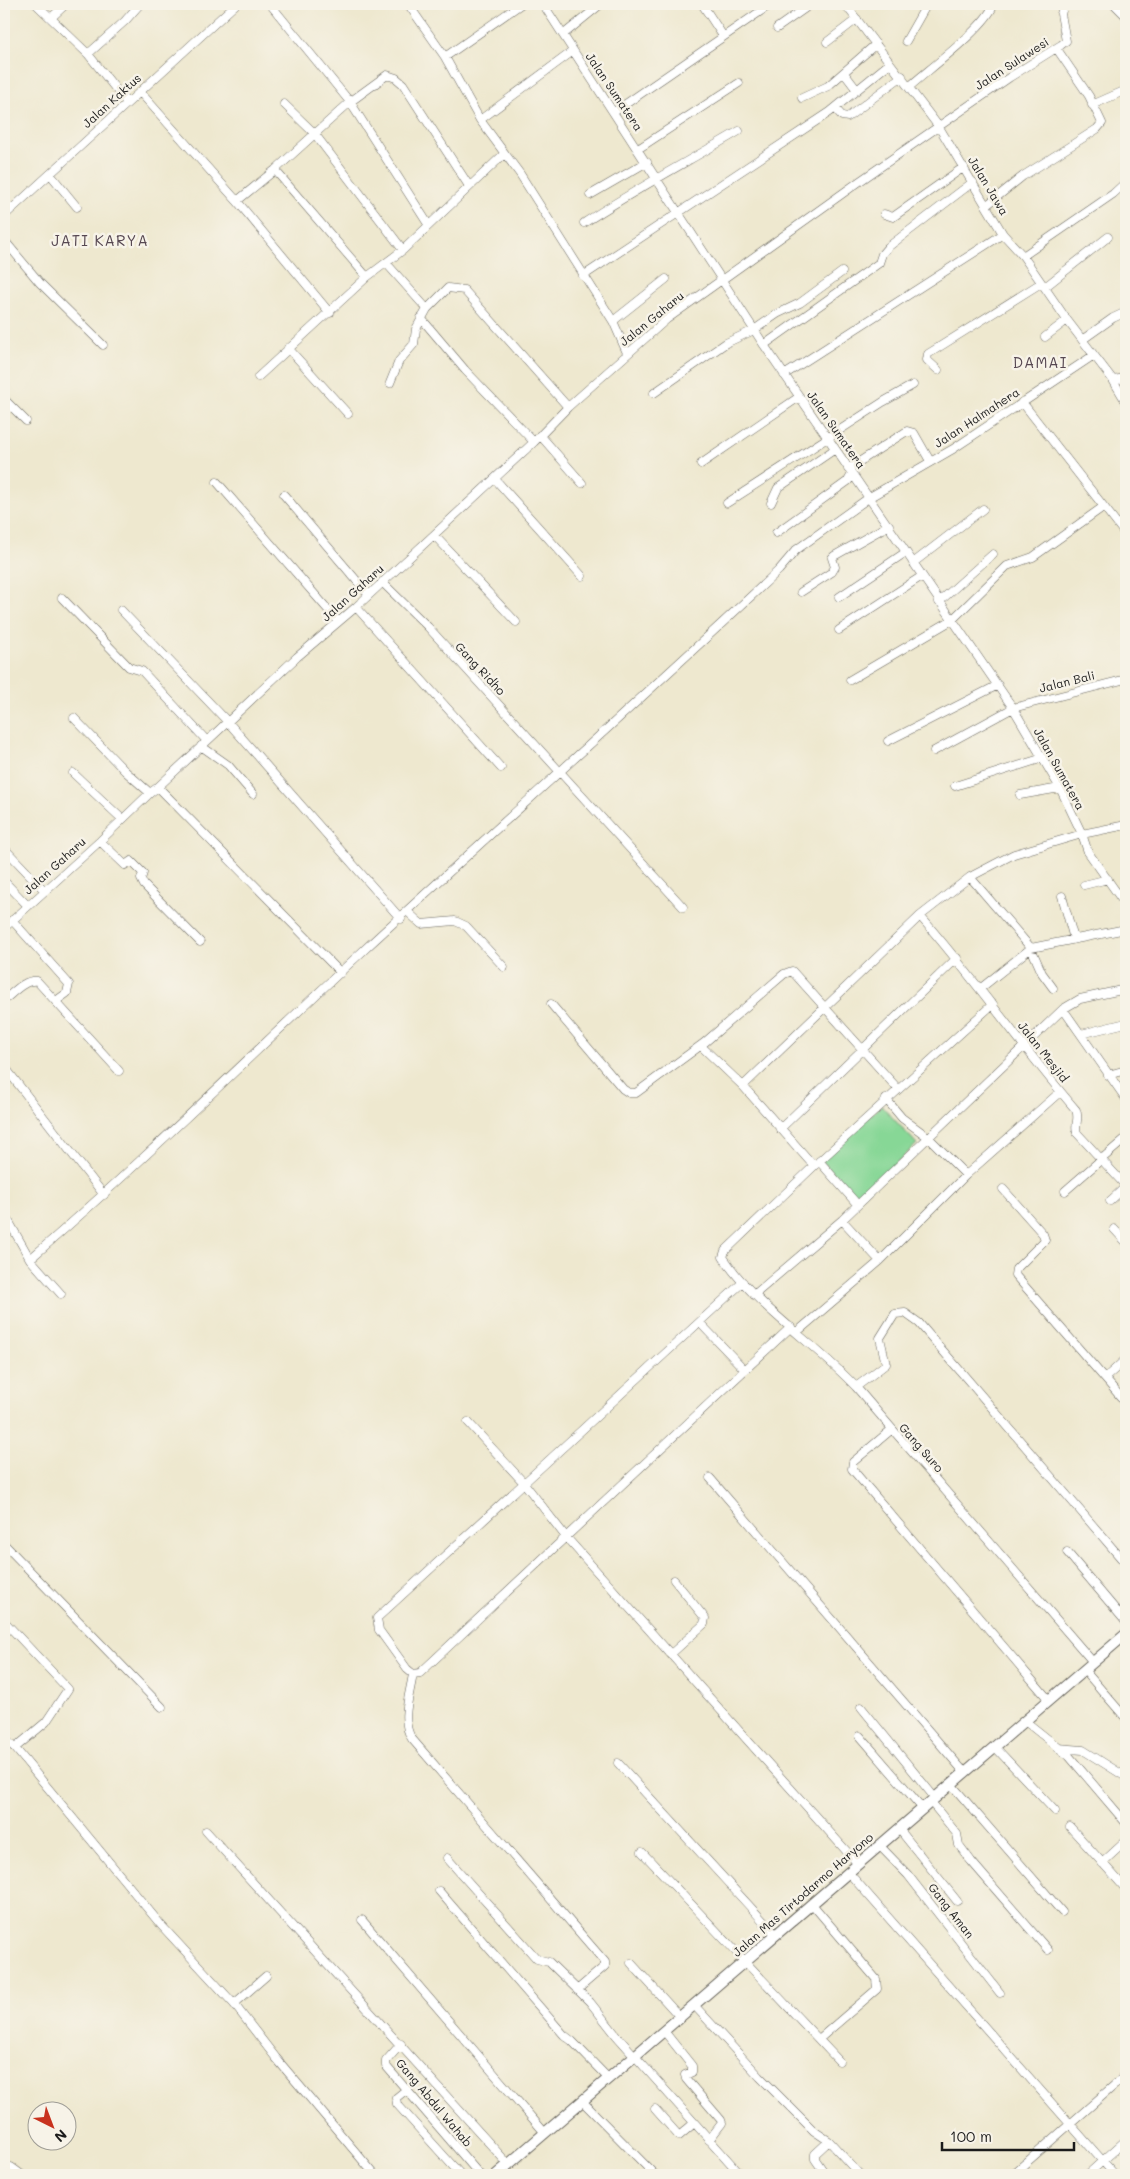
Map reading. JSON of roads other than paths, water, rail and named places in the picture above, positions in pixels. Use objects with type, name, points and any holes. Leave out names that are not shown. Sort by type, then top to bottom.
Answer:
[{"type":"street","points":[[36,4],[88,54],[127,103]]},
{"type":"street","points":[[51,18],[66,4]]},
{"type":"street","points":[[88,54],[125,21],[140,4]]},
{"type":"street","points":[[222,4],[228,11]]},
{"type":"street","name":"Jalan Kaktus","points":[[4,216],[236,4]]},
{"type":"street","points":[[270,4],[350,102],[428,224]]},
{"type":"street","points":[[408,4],[445,57],[480,120],[520,174],[613,321],[627,353]]},
{"type":"street","points":[[445,57],[521,4]]},
{"type":"street","name":"Jalan Sumatera","points":[[543,4],[659,179],[678,212],[784,375],[850,472],[870,497],[939,602],[1013,708],[1028,738],[1043,758],[1060,788],[1082,834],[1088,852],[1124,899],[1126,911]]},
{"type":"street","points":[[564,34],[601,4]]},
{"type":"street","points":[[702,4],[723,36]]},
{"type":"street","points":[[614,112],[771,4]]},
{"type":"street","points":[[777,28],[811,4]]},
{"type":"street","name":"Jalan Jawa","points":[[845,4],[902,76],[939,127],[1003,234],[1023,256],[1067,320],[1113,380],[1126,402]]},
{"type":"street","points":[[906,41],[927,4]]},
{"type":"street","points":[[909,87],[977,26],[994,4]]},
{"type":"street","name":"Jalan Sulawesi","points":[[722,278],[1066,41],[1061,14],[1064,4]]},
{"type":"street","points":[[1114,4],[1126,16]]},
{"type":"street","points":[[827,42],[857,20]]},
{"type":"street","points":[[802,98],[828,86],[876,44]]},
{"type":"street","points":[[987,206],[1023,176],[1102,124],[1092,105],[1090,96],[1057,48]]},
{"type":"street","points":[[480,120],[573,51]]},
{"type":"street","points":[[583,276],[772,152],[835,108],[890,63]]},
{"type":"street","points":[[844,73],[857,90]]},
{"type":"street","points":[[237,201],[275,170],[350,102],[384,76],[396,78],[402,84],[469,186]]},
{"type":"street","points":[[835,108],[842,116],[848,117],[902,76]]},
{"type":"street","points":[[638,148],[739,83]]},
{"type":"street","points":[[1092,105],[1126,90]]},
{"type":"street","points":[[140,92],[237,201],[330,313]]},
{"type":"street","points":[[284,104],[314,133],[403,250]]},
{"type":"street","points":[[584,223],[632,192],[659,179],[739,130]]},
{"type":"street","points":[[258,377],[288,348],[330,313],[367,277],[387,264],[403,250],[428,224],[504,154]]},
{"type":"street","points":[[590,195],[647,162]]},
{"type":"street","points":[[884,214],[893,216],[964,167]]},
{"type":"street","points":[[275,170],[367,277]]},
{"type":"street","points":[[50,174],[77,207]]},
{"type":"street","points":[[764,345],[879,263],[882,254],[888,247],[973,182]]},
{"type":"street","points":[[1023,256],[1113,194],[1126,182]]},
{"type":"street","points":[[784,375],[1003,234]]},
{"type":"street","points":[[938,370],[928,360],[928,354],[1043,285],[1108,237]]},
{"type":"street","points":[[4,240],[40,283],[104,345]]},
{"type":"street","points":[[387,264],[427,309]]},
{"type":"street","points":[[654,393],[726,343],[754,330],[777,314],[800,303],[842,272]]},
{"type":"street","name":"Jalan Gaharu","points":[[4,928],[100,841],[227,721],[297,657],[323,636],[338,620],[356,607],[495,479],[568,407],[627,353],[667,319],[722,278]]},
{"type":"street","points":[[613,321],[666,279]]},
{"type":"street","points":[[390,383],[399,361],[414,344],[421,318],[427,309],[448,288],[464,290],[568,407]]},
{"type":"street","points":[[1082,340],[1113,318],[1126,312]]},
{"type":"street","points":[[421,318],[465,370],[534,442]]},
{"type":"street","points":[[1045,337],[1067,320]]},
{"type":"street","points":[[288,348],[348,414]]},
{"type":"street","name":"Jalan Halmahera","points":[[30,1259],[104,1195],[239,1067],[779,570],[796,550],[870,497],[953,449],[1094,355]]},
{"type":"street","points":[[1113,380],[1126,378]]},
{"type":"street","points":[[727,503],[913,385]]},
{"type":"street","points":[[701,464],[799,397]]},
{"type":"street","points":[[4,399],[26,421]]},
{"type":"street","points":[[1022,402],[1126,535]]},
{"type":"street","points":[[776,534],[849,480],[850,472],[907,431],[914,433],[930,461]]},
{"type":"street","points":[[540,435],[582,483]]},
{"type":"street","points":[[771,503],[778,488],[835,450]]},
{"type":"street","points":[[495,479],[582,576]]},
{"type":"street","points":[[217,482],[338,620]]},
{"type":"street","points":[[284,495],[368,594]]},
{"type":"street","points":[[850,680],[952,620],[1007,566],[1033,558],[1103,507]]},
{"type":"street","points":[[913,563],[983,510]]},
{"type":"street","points":[[801,592],[832,572],[835,567],[832,558],[834,556],[889,525]]},
{"type":"street","points":[[434,535],[516,622]]},
{"type":"street","points":[[838,597],[906,552]]},
{"type":"street","points":[[939,602],[993,554]]},
{"type":"street","points":[[839,630],[922,576]]},
{"type":"street","name":"Gang Ridho","points":[[382,582],[428,627],[683,907]]},
{"type":"street","points":[[62,598],[129,667],[142,671],[204,744],[228,765],[253,794]]},
{"type":"street","points":[[356,607],[501,768]]},
{"type":"street","points":[[121,610],[227,721],[401,919]]},
{"type":"street","name":"Jalan Bali","points":[[934,751],[1013,708],[1126,679]]},
{"type":"street","points":[[888,741],[998,685]]},
{"type":"street","points":[[74,718],[119,765],[150,793]]},
{"type":"street","points":[[955,786],[1043,758]]},
{"type":"street","points":[[73,773],[122,819]]},
{"type":"street","points":[[158,787],[342,973]]},
{"type":"street","points":[[1020,796],[1060,788]]},
{"type":"street","points":[[743,1086],[920,916],[970,877],[1014,854],[1082,834],[1126,825]]},
{"type":"street","points":[[100,841],[126,865],[131,861],[138,867],[143,873],[141,878],[144,885],[200,942]]},
{"type":"street","points":[[4,848],[45,890]]},
{"type":"street","points":[[970,877],[1032,948],[1042,973],[1053,988]]},
{"type":"street","points":[[1084,885],[1108,879]]},
{"type":"street","points":[[4,881],[28,906]]},
{"type":"street","points":[[1062,896],[1074,940]]},
{"type":"street","points":[[408,912],[421,924],[455,921],[466,926],[504,967]]},
{"type":"street","name":"Jalan Mesjid","points":[[920,916],[981,988],[1023,1046],[1078,1114],[1075,1128],[1077,1133],[1124,1184],[1123,1189],[1110,1201]]},
{"type":"street","points":[[12,920],[69,984],[67,993],[56,1001]]},
{"type":"street","points":[[981,988],[1032,948],[1126,929]]},
{"type":"street","points":[[780,1129],[957,958]]},
{"type":"street","points":[[552,1004],[609,1073],[629,1093],[636,1093],[701,1046],[784,974],[792,971],[898,1090]]},
{"type":"street","points":[[4,1000],[32,980],[37,981],[118,1071]]},
{"type":"street","points":[[754,1295],[842,1220],[1063,1010],[1080,999],[1126,989]]},
{"type":"street","points":[[816,1164],[993,1004]]},
{"type":"street","points":[[1063,1010],[1126,1099]]},
{"type":"street","points":[[1081,1034],[1126,1023]]},
{"type":"street","points":[[701,1046],[743,1086],[780,1129],[857,1204]]},
{"type":"street","points":[[4,1066],[104,1195]]},
{"type":"street","points":[[1108,1074],[1126,1070]]},
{"type":"street","points":[[414,1674],[420,1673],[745,1370],[880,1261],[966,1175],[1060,1092]]},
{"type":"street","points":[[886,1099],[902,1118],[928,1137],[966,1175]]},
{"type":"street","points":[[1065,1190],[1126,1138]]},
{"type":"street","name":"Gang Suro","points":[[816,1164],[725,1251],[723,1258],[754,1295],[832,1361],[856,1387],[891,1430],[1093,1662]]},
{"type":"street","points":[[1003,1189],[1043,1234],[1045,1240],[1016,1269],[1015,1275],[1126,1403]]},
{"type":"street","points":[[4,1213],[30,1259],[61,1294]]},
{"type":"street","points":[[842,1220],[880,1261]]},
{"type":"street","points":[[1114,1229],[1126,1242]]},
{"type":"street","points":[[414,1674],[400,1660],[379,1630],[377,1618],[743,1282]]},
{"type":"street","points":[[856,1387],[886,1364],[880,1338],[895,1314],[905,1313],[919,1323],[1126,1564]]},
{"type":"street","points":[[700,1323],[745,1370]]},
{"type":"street","points":[[1105,1378],[1126,1359]]},
{"type":"street","points":[[468,1422],[524,1483],[566,1537],[858,1864]]},
{"type":"street","points":[[891,1430],[852,1462],[852,1469],[1050,1700]]},
{"type":"street","points":[[710,1478],[965,1773]]},
{"type":"street","points":[[4,1544],[162,1707]]},
{"type":"street","points":[[1067,1552],[1126,1622]]},
{"type":"street","points":[[671,1654],[704,1624],[704,1618],[674,1580]]},
{"type":"street","points":[[4,1621],[68,1689],[46,1722],[15,1748]]},
{"type":"street","name":"Jalan Mas Tirtodarmo Haryono","points":[[496,2175],[1126,1634]]},
{"type":"street","points":[[1084,1670],[1124,1716]]},
{"type":"street","points":[[414,1674],[406,1718],[406,1730],[606,1962],[605,1966],[577,1990]]},
{"type":"street","points":[[861,1707],[930,1803]]},
{"type":"street","points":[[1025,1721],[1068,1756],[1126,1823]]},
{"type":"street","points":[[860,1736],[930,1803],[957,1834],[959,1845],[970,1861],[1048,1950]]},
{"type":"street","points":[[4,1739],[15,1748],[161,1925],[234,2004],[276,2058],[375,2175]]},
{"type":"street","points":[[995,1746],[1055,1812]]},
{"type":"street","points":[[1058,1748],[1082,1750],[1126,1777]]},
{"type":"street","points":[[618,1763],[776,1935]]},
{"type":"street","points":[[951,1784],[1062,1912]]},
{"type":"street","points":[[1070,1827],[1126,1889]]},
{"type":"street","points":[[899,1829],[957,1901]]},
{"type":"street","points":[[206,1831],[509,2165]]},
{"type":"street","points":[[1102,1863],[1126,1841]]},
{"type":"street","name":"Gang Aman","points":[[880,1846],[908,1875],[1000,1992]]},
{"type":"street","points":[[642,1852],[839,2061]]},
{"type":"street","points":[[446,1858],[537,1959],[549,1962],[577,1990],[741,2175]]},
{"type":"street","points":[[848,1872],[1115,2175]]},
{"type":"street","points":[[438,1891],[564,2035],[608,2079]]},
{"type":"street","points":[[812,1904],[871,1973],[878,1984],[877,1989],[819,2039]]},
{"type":"street","points":[[362,1920],[545,2134]]},
{"type":"street","points":[[631,1963],[680,2017]]},
{"type":"street","points":[[234,2004],[266,1976]]},
{"type":"street","points":[[694,2005],[760,2077],[814,2131],[829,2141],[860,2175]]},
{"type":"street","points":[[664,2032],[692,2066],[692,2072],[685,2075],[686,2079],[722,2120],[722,2123],[709,2140]]},
{"type":"street","name":"Gang Abdul Wahab","points":[[401,2044],[386,2061],[386,2066],[480,2175]]},
{"type":"street","points":[[1012,2175],[1126,2075]]},
{"type":"street","points":[[407,2089],[396,2098],[397,2104],[462,2175]]},
{"type":"street","points":[[582,2101],[656,2175]]},
{"type":"street","points":[[655,2109],[679,2136],[694,2124]]},
{"type":"street","points":[[1087,2175],[1126,2140]]},
{"type":"street","points":[[826,2175],[815,2159],[816,2154],[829,2141]]},
{"type":"street","points":[[4,2168],[11,2167],[22,2175]]},
{"type":"district","name":"JATI KARYA","points":[[100,241]]},
{"type":"district","name":"DAMAI","points":[[1040,363]]}]
